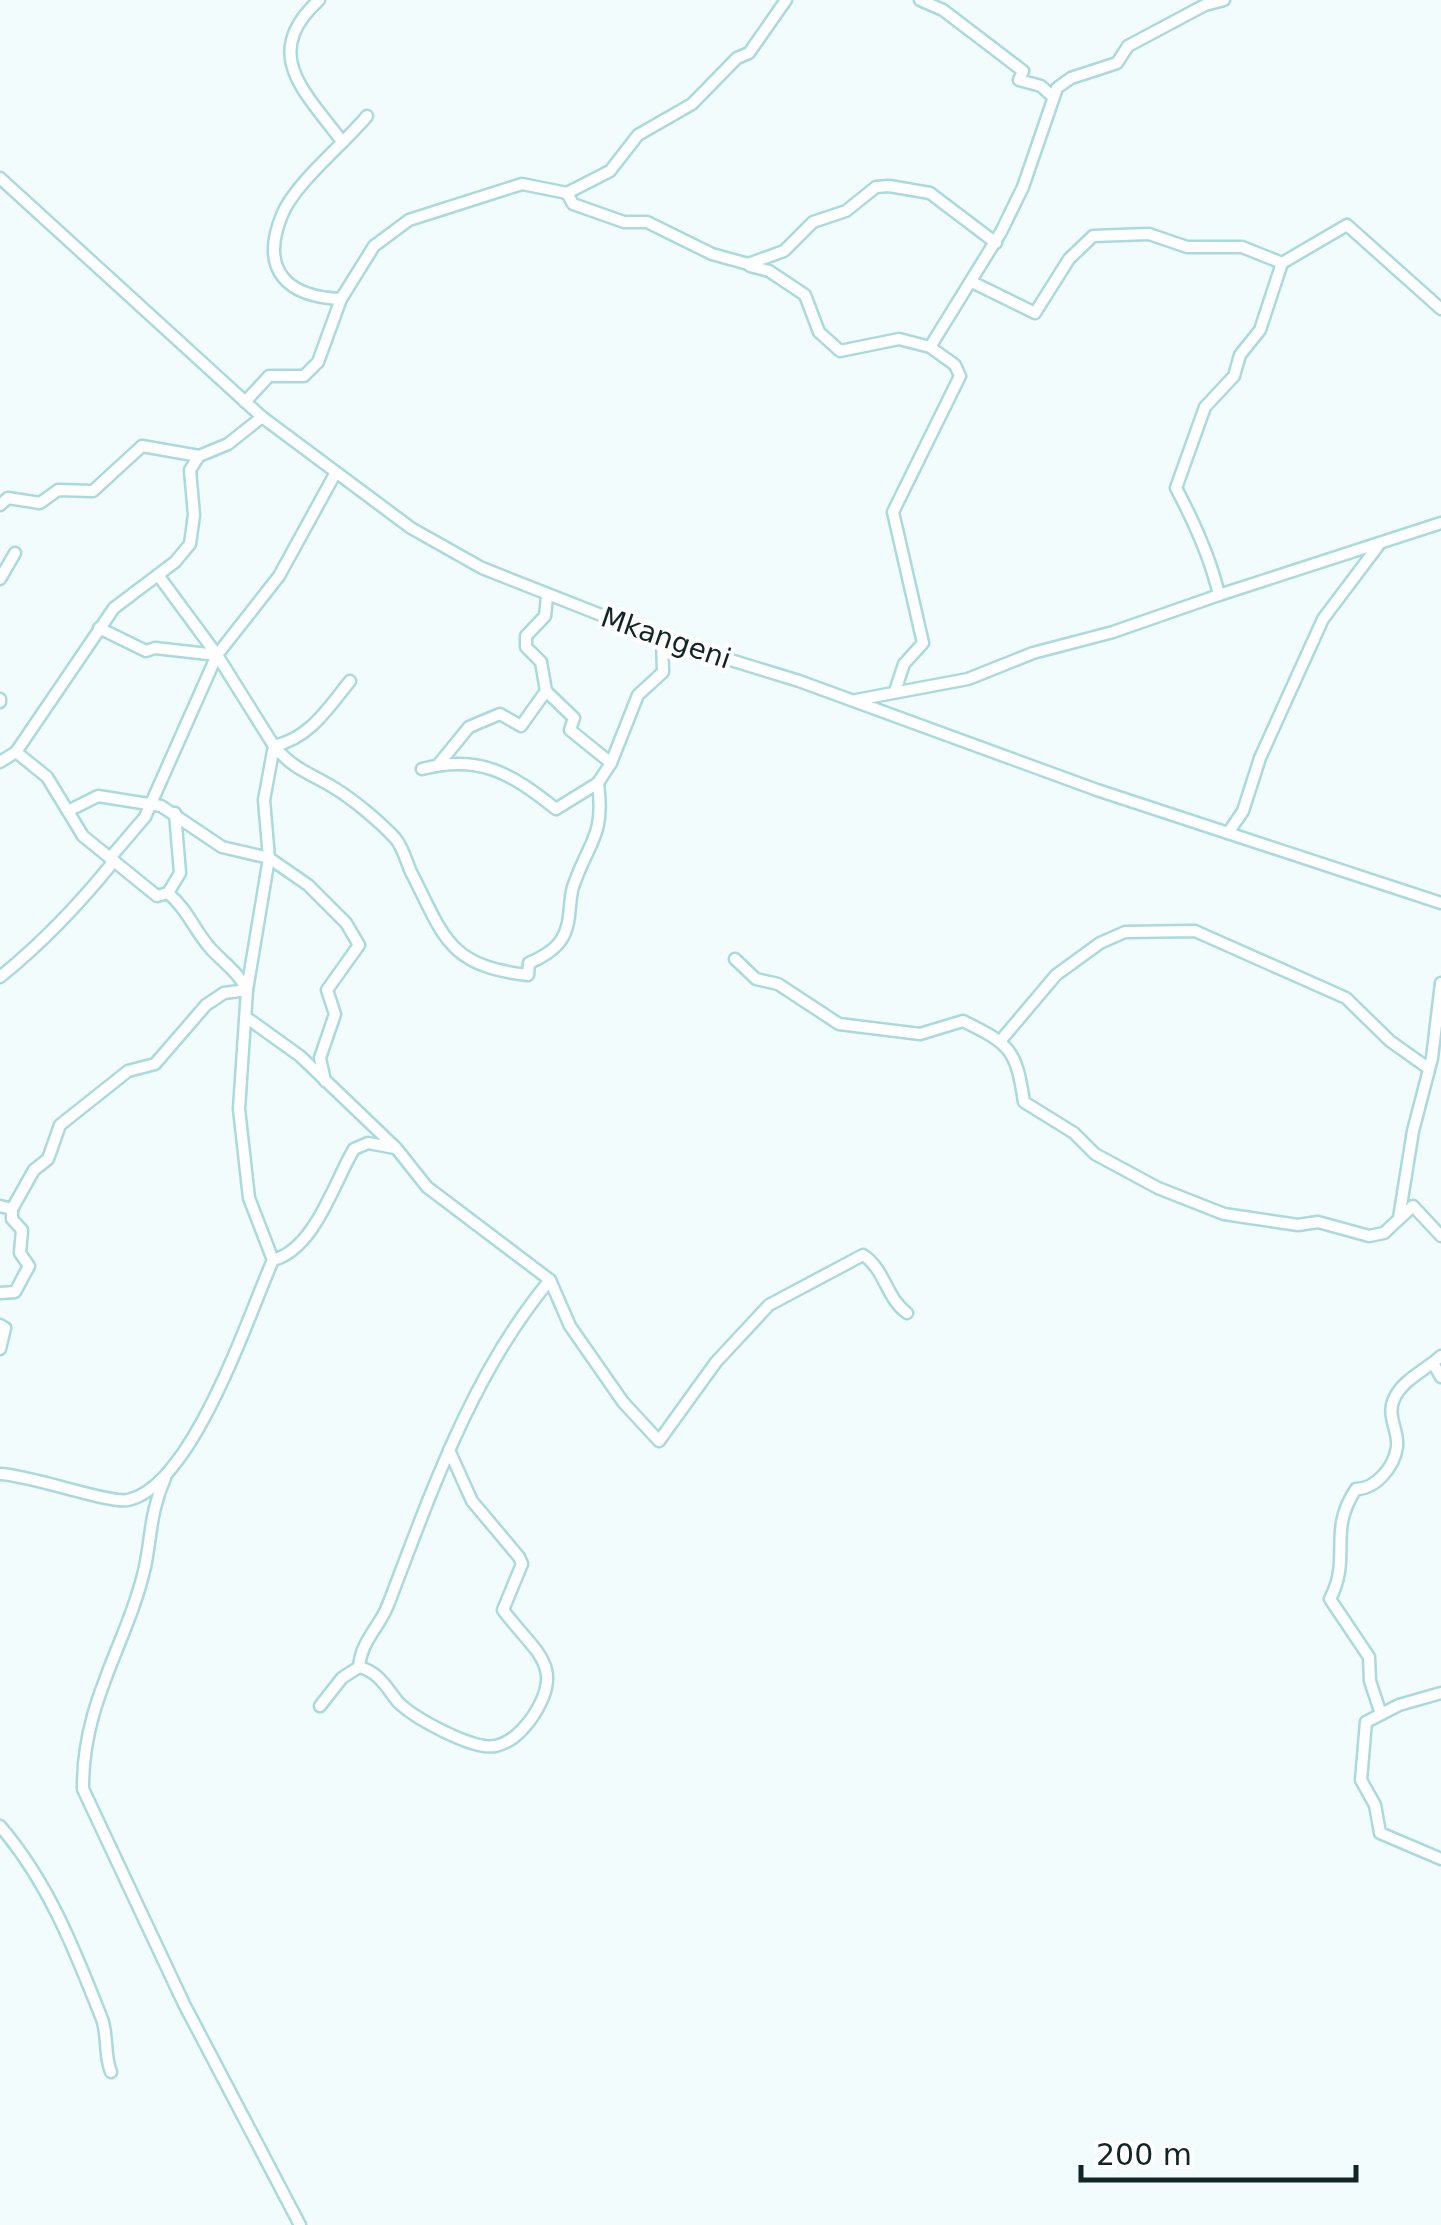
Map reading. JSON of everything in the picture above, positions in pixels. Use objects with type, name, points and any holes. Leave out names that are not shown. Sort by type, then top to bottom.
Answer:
[{"type":"street","points":[[319,0],[298,20],[288,60],[300,86],[342,140]]},
{"type":"street","points":[[246,402],[269,376],[304,376],[318,362],[341,299],[370,250],[409,220],[522,184],[566,193],[610,171],[638,136],[692,104],[737,58],[749,52],[786,0]]},
{"type":"street","points":[[920,0],[942,10],[1023,71],[1019,80],[1041,86],[1053,97]]},
{"type":"street","points":[[930,347],[974,283],[1023,187],[1056,88],[1071,78],[1117,63],[1128,46],[1205,5],[1224,0]]},
{"type":"street","points":[[341,299],[312,296],[280,280],[275,267],[280,217],[342,140],[367,116]]},
{"type":"street","name":"Mkangeni","points":[[0,178],[262,417],[423,535],[547,596],[662,639],[1441,903]]},
{"type":"street","points":[[748,264],[784,251],[813,222],[846,211],[876,187],[930,192],[996,242]]},
{"type":"street","points":[[566,193],[573,204],[624,222],[647,222],[712,254],[748,264],[797,287],[814,312],[819,332],[840,351],[898,338],[930,347],[955,365],[960,376],[893,512],[922,643],[904,664],[895,691]]},
{"type":"street","points":[[1219,595],[1198,543],[1196,523],[1176,488],[1205,407],[1234,376],[1240,355],[1260,330],[1282,263],[1347,226],[1441,308]]},
{"type":"street","points":[[974,283],[1034,313],[1069,259],[1093,236],[1149,234],[1187,246],[1242,247],[1282,263]]},
{"type":"street","points":[[0,505],[8,498],[40,503],[58,490],[93,490],[142,446],[199,456],[228,444],[262,417]]},
{"type":"street","points":[[0,762],[16,752],[114,608],[158,575],[190,544],[194,515],[190,470],[199,456]]},
{"type":"street","points":[[0,976],[34,952],[48,928],[88,894],[136,832],[217,655],[279,576],[335,474]]},
{"type":"street","points":[[854,701],[968,679],[1033,653],[1112,632],[1441,522]]},
{"type":"street","points":[[1228,833],[1243,811],[1260,758],[1324,619],[1378,546]]},
{"type":"street","points":[[0,579],[16,553]]},
{"type":"street","points":[[158,575],[292,768],[340,791],[397,839],[426,898],[436,929],[487,968],[528,975],[529,963],[562,939],[573,908],[571,893],[596,840],[602,815],[598,782]]},
{"type":"street","points":[[547,596],[545,616],[526,636],[526,647],[541,662],[546,691],[574,718],[570,730],[575,739],[611,763]]},
{"type":"street","points":[[99,628],[146,651],[155,648],[217,655]]},
{"type":"street","points":[[422,770],[472,761],[509,774],[556,809],[598,782],[611,763],[638,695],[653,686],[663,672],[662,639]]},
{"type":"street","points":[[274,746],[292,742],[312,728],[350,680]]},
{"type":"street","points":[[438,765],[469,726],[500,714],[521,726],[546,691]]},
{"type":"street","points":[[272,1260],[242,1167],[239,1109],[247,990],[269,858],[264,800],[274,746]]},
{"type":"street","points":[[16,752],[47,778],[84,836],[157,896],[168,894],[180,873],[175,813]]},
{"type":"street","points":[[68,811],[98,796],[150,803],[175,813],[222,847],[269,858],[308,885],[346,923],[359,944],[327,990],[335,1014],[320,1058],[325,1082]]},
{"type":"street","points":[[168,894],[190,913],[212,949],[239,974],[247,990]]},
{"type":"street","points":[[1002,1039],[1056,975],[1100,943],[1125,932],[1195,931],[1346,998],[1390,1041],[1428,1068]]},
{"type":"street","points":[[735,959],[756,979],[778,984],[839,1024],[920,1034],[963,1021],[1002,1039],[1022,1079],[1024,1102],[1074,1132],[1095,1154],[1158,1188],[1224,1214],[1278,1224],[1318,1222],[1352,1234],[1384,1233],[1414,1206],[1441,1236]]},
{"type":"street","points":[[1399,1218],[1441,983]]},
{"type":"street","points":[[0,1293],[15,1292],[28,1266],[20,1252],[24,1234],[6,1208],[34,1170],[48,1160],[60,1125],[128,1072],[155,1064],[206,1005],[224,994],[247,990]]},
{"type":"street","points":[[247,1018],[300,1056],[396,1148],[427,1186],[550,1280],[570,1326],[623,1402],[659,1441],[716,1362],[769,1305],[836,1267],[863,1255],[873,1262],[895,1304],[906,1313]]},
{"type":"street","points":[[0,1474],[31,1476],[126,1501],[144,1493],[210,1414],[272,1260],[298,1244],[311,1227],[354,1149],[368,1143],[396,1148]]},
{"type":"street","points":[[359,1667],[360,1653],[386,1610],[449,1450],[519,1317],[550,1280]]},
{"type":"street","points":[[0,1325],[5,1328],[0,1348]]},
{"type":"street","points":[[1381,1714],[1370,1681],[1369,1658],[1330,1598],[1342,1564],[1338,1524],[1356,1489],[1378,1482],[1392,1460],[1397,1446],[1390,1416],[1394,1399],[1406,1382],[1437,1360],[1441,1376]]},
{"type":"street","points":[[320,1706],[342,1678],[359,1667],[371,1670],[419,1718],[495,1746],[522,1732],[542,1704],[550,1675],[545,1658],[503,1610],[522,1564],[472,1501],[449,1450]]},
{"type":"street","points":[[172,1463],[151,1512],[144,1568],[106,1667],[83,1756],[84,1788],[184,2004],[300,2225]]},
{"type":"street","points":[[1441,1693],[1366,1722],[1361,1780],[1374,1805],[1380,1832],[1441,1858]]},
{"type":"street","points":[[0,1826],[35,1872],[66,1930],[104,2024],[102,2043],[111,2072]]}]
